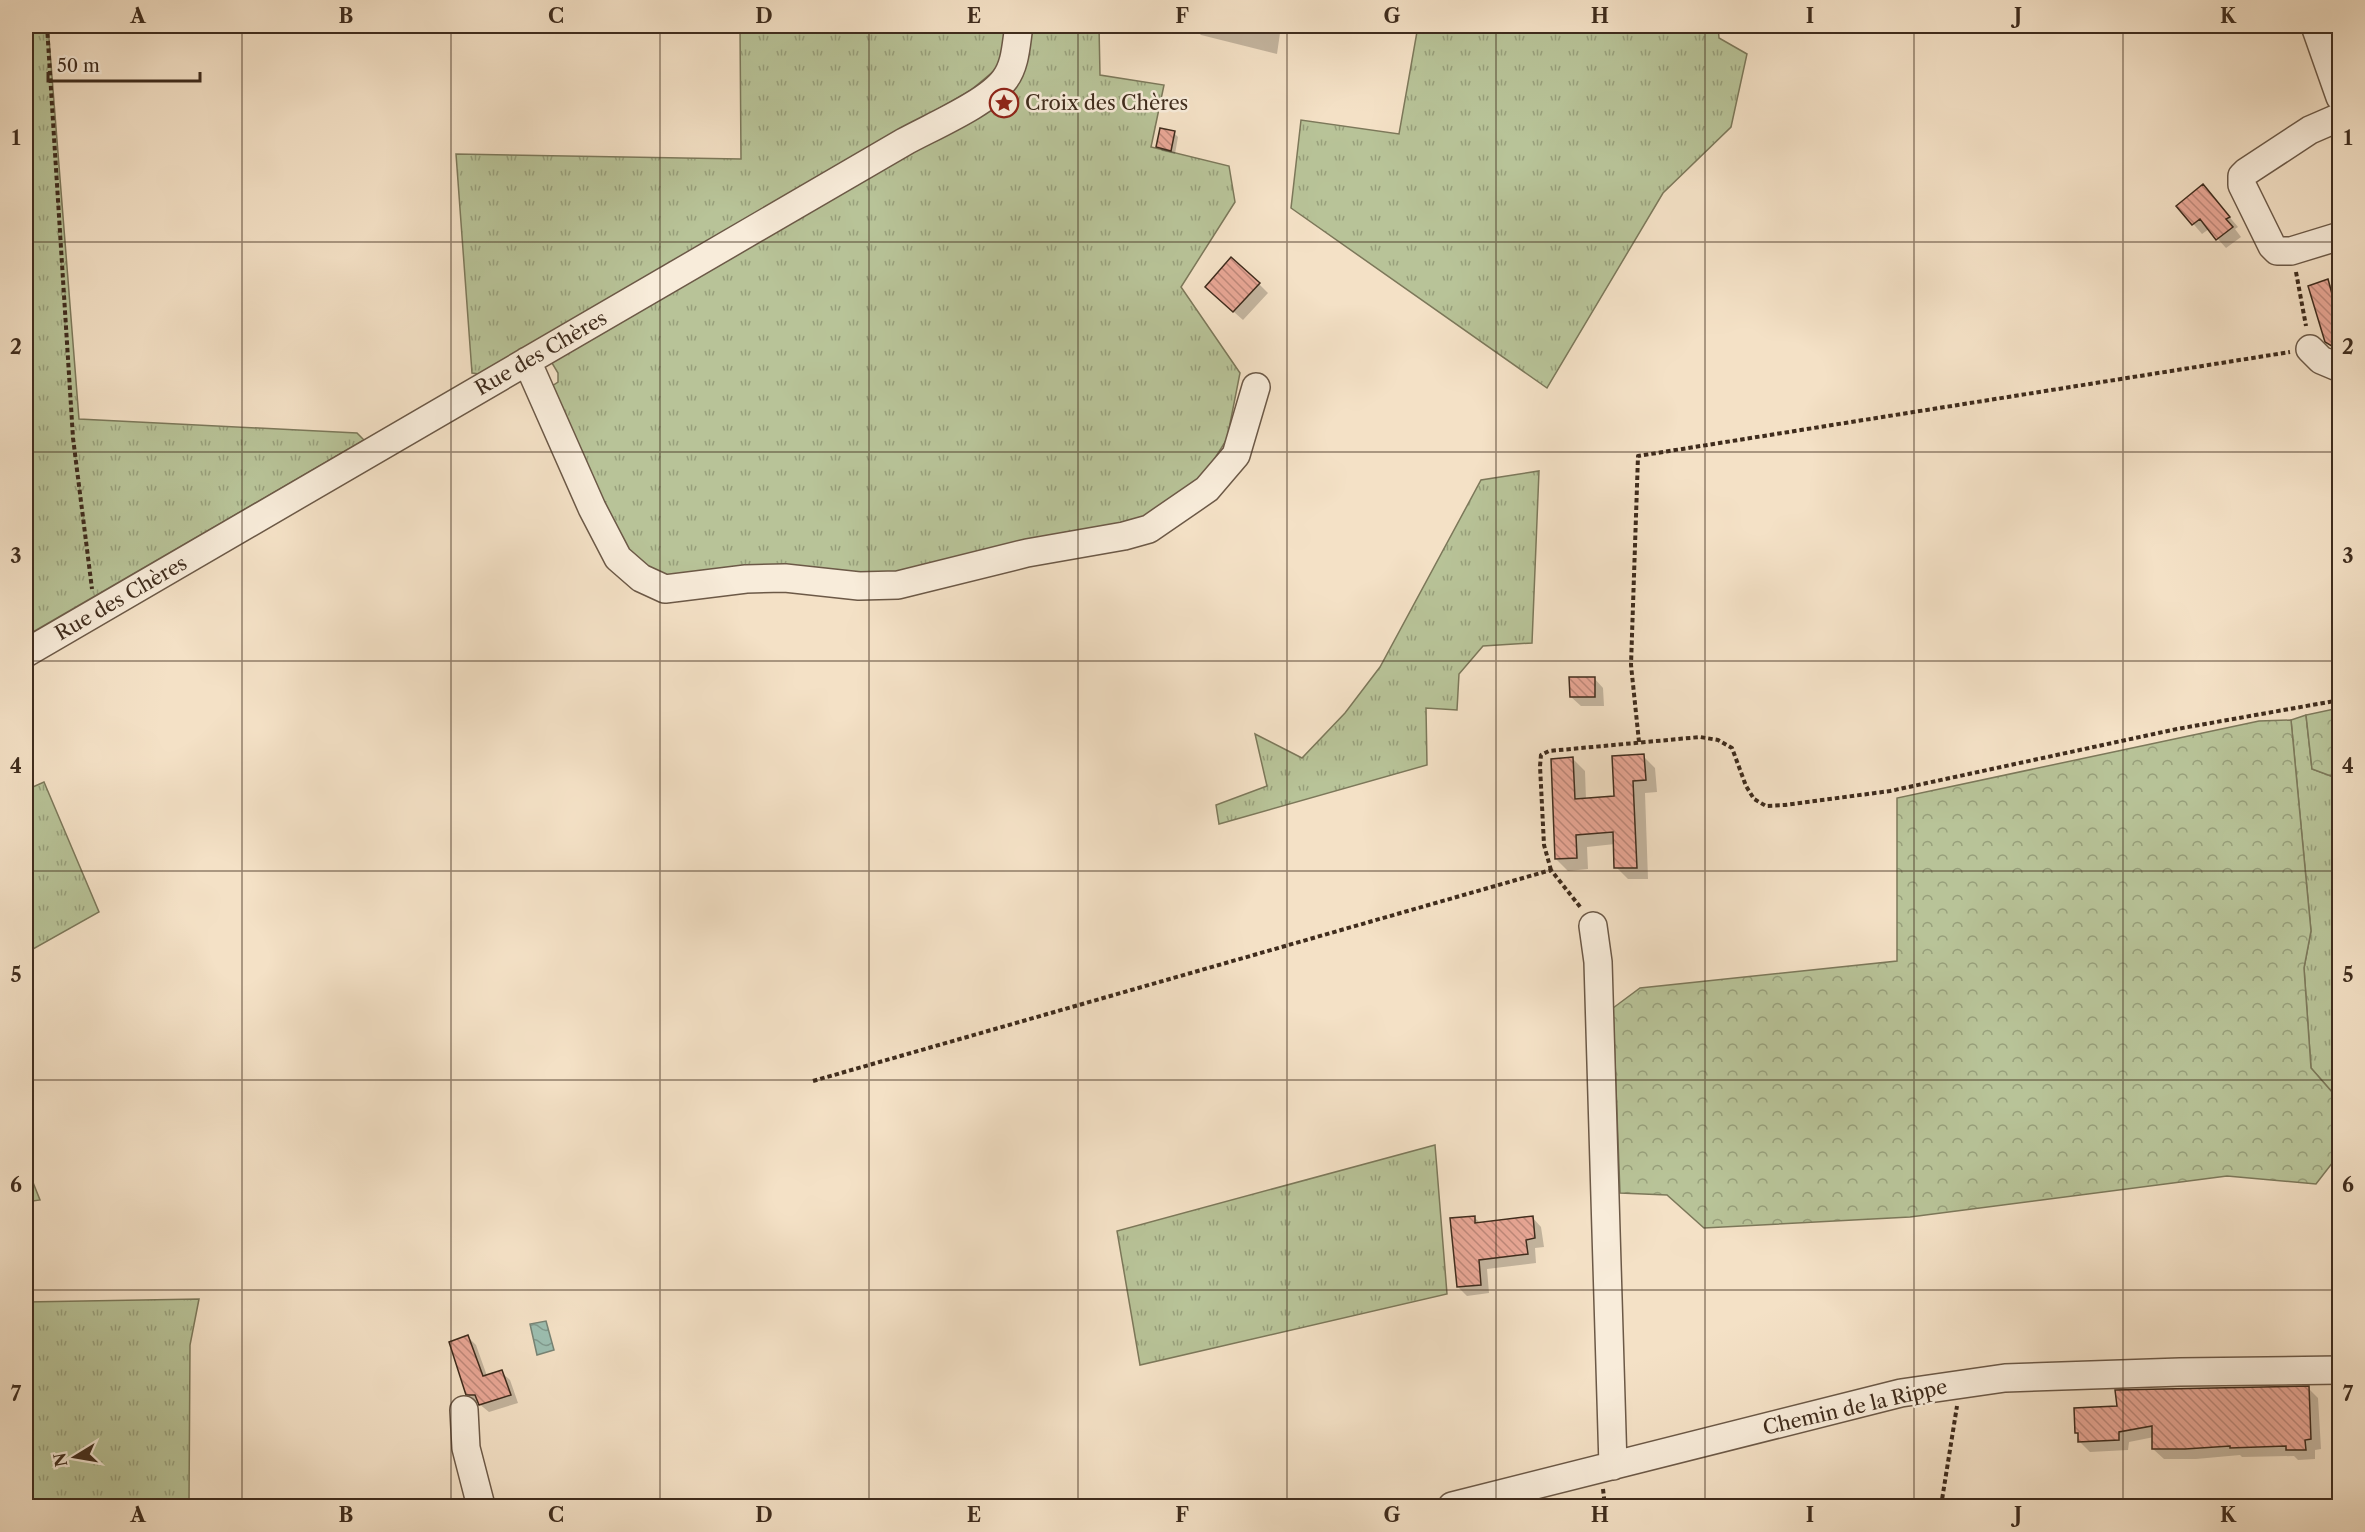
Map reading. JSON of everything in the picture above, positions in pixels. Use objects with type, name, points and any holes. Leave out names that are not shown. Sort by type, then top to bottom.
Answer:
[{"type":"street","name":"Rue des Chères","points":[[26,653],[904,142],[988,96],[1005,79],[1013,61],[1019,26]]},
{"type":"street","points":[[2315,26],[2340,98]]},
{"type":"street","points":[[2340,117],[2294,140],[2242,176],[2243,192],[2272,246],[2277,251],[2291,250],[2340,236]]},
{"type":"street","points":[[2310,349],[2320,360],[2340,368]]},
{"type":"street","points":[[527,361],[592,508],[618,558],[641,578],[665,589],[746,579],[785,578],[858,586],[898,585],[1018,555],[1124,536],[1149,529],[1207,489],[1236,455],[1256,387]]},
{"type":"street","points":[[1593,926],[1598,962],[1613,1466]]},
{"type":"street","name":"Chemin de la Rippe","points":[[1452,1506],[1901,1393],[1969,1382],[2006,1378],[2180,1371],[2340,1370]]},
{"type":"street","points":[[464,1410],[466,1448],[481,1506]]},
{"type":"path","points":[[48,26],[73,438],[96,613]]},
{"type":"path","points":[[1638,742],[1631,665],[1638,456],[2310,349],[2291,250]]},
{"type":"path","points":[[1593,926],[1551,870],[1544,845],[1541,755],[1549,751],[1700,737],[1718,740],[1732,748],[1746,786],[1754,799],[1766,806],[1890,792],[2177,729],[2340,700]]},
{"type":"path","points":[[813,1081],[1551,870]]},
{"type":"path","points":[[1941,1506],[1958,1398],[1969,1382]]},
{"type":"green space","points":[[26,26],[48,26],[79,419],[357,433],[364,440],[26,636]]},
{"type":"green space","points":[[740,26],[1012,26],[1007,60],[971,90],[479,374],[472,373],[456,154],[741,159]]},
{"type":"green space","points":[[1027,26],[1099,26],[1100,75],[1164,85],[1151,147],[1229,166],[1235,202],[1181,287],[1240,373],[1227,439],[1205,474],[1165,507],[1130,525],[913,577],[661,581],[617,542],[549,388],[558,382],[558,373],[549,358],[996,104]]},
{"type":"green space","points":[[1418,26],[1718,26],[1719,38],[1747,54],[1731,127],[1663,193],[1547,388],[1291,208],[1301,120],[1399,134]]},
{"type":"green space","points":[[1539,471],[1532,643],[1483,646],[1459,674],[1457,710],[1426,708],[1427,765],[1219,824],[1216,805],[1267,786],[1255,734],[1302,758],[1345,713],[1380,667],[1481,480]]},
{"type":"green space","points":[[2340,708],[2339,779],[2312,769],[2306,715]]},
{"type":"green space","points":[[2306,715],[2312,769],[2339,779],[2339,1100],[2311,1068],[2304,968],[2311,931],[2291,720]]},
{"type":"green space","points":[[2291,720],[2311,931],[2304,968],[2311,1068],[2339,1100],[2339,1162],[2333,1162],[2316,1184],[2227,1176],[1910,1217],[1704,1228],[1667,1195],[1620,1193],[1613,1008],[1640,988],[1897,961],[1897,798],[2259,721]]},
{"type":"green space","points":[[44,782],[99,912],[26,953],[26,790]]},
{"type":"green space","points":[[1435,1145],[1447,1294],[1140,1365],[1117,1231]]},
{"type":"green space","points":[[26,1165],[40,1200],[26,1202]]},
{"type":"green space","points":[[199,1299],[190,1345],[189,1506],[26,1506],[26,1302]]},
{"type":"water","points":[[546,1321],[554,1350],[537,1355],[530,1324]]},
{"type":"building","points":[[1160,128],[1175,131],[1171,151],[1156,147]]},
{"type":"building","points":[[2203,184],[2230,217],[2226,219],[2233,227],[2216,240],[2200,219],[2192,225],[2176,206]]},
{"type":"building","points":[[1231,257],[1260,283],[1233,312],[1205,287]]},
{"type":"building","points":[[2328,279],[2336,309],[2340,308],[2340,351],[2325,342],[2308,286]]},
{"type":"building","points":[[1569,677],[1595,677],[1595,697],[1570,697]]},
{"type":"building","points":[[1644,754],[1646,780],[1633,781],[1637,868],[1614,868],[1613,832],[1576,835],[1577,858],[1555,859],[1551,759],[1573,757],[1575,799],[1614,796],[1612,756]]},
{"type":"building","points":[[1475,1216],[1475,1223],[1533,1216],[1535,1238],[1526,1240],[1528,1254],[1479,1260],[1481,1285],[1457,1287],[1450,1218]]},
{"type":"building","points":[[468,1335],[483,1376],[502,1370],[511,1395],[479,1405],[475,1395],[466,1395],[449,1342]]},
{"type":"building","points":[[2309,1386],[2311,1439],[2305,1440],[2306,1450],[2286,1450],[2286,1446],[2152,1449],[2152,1426],[2119,1432],[2119,1440],[2078,1442],[2078,1433],[2075,1433],[2074,1408],[2117,1406],[2115,1390]]},
{"type":"place","name":"Croix des Chères","points":[[1004,103]]}]
